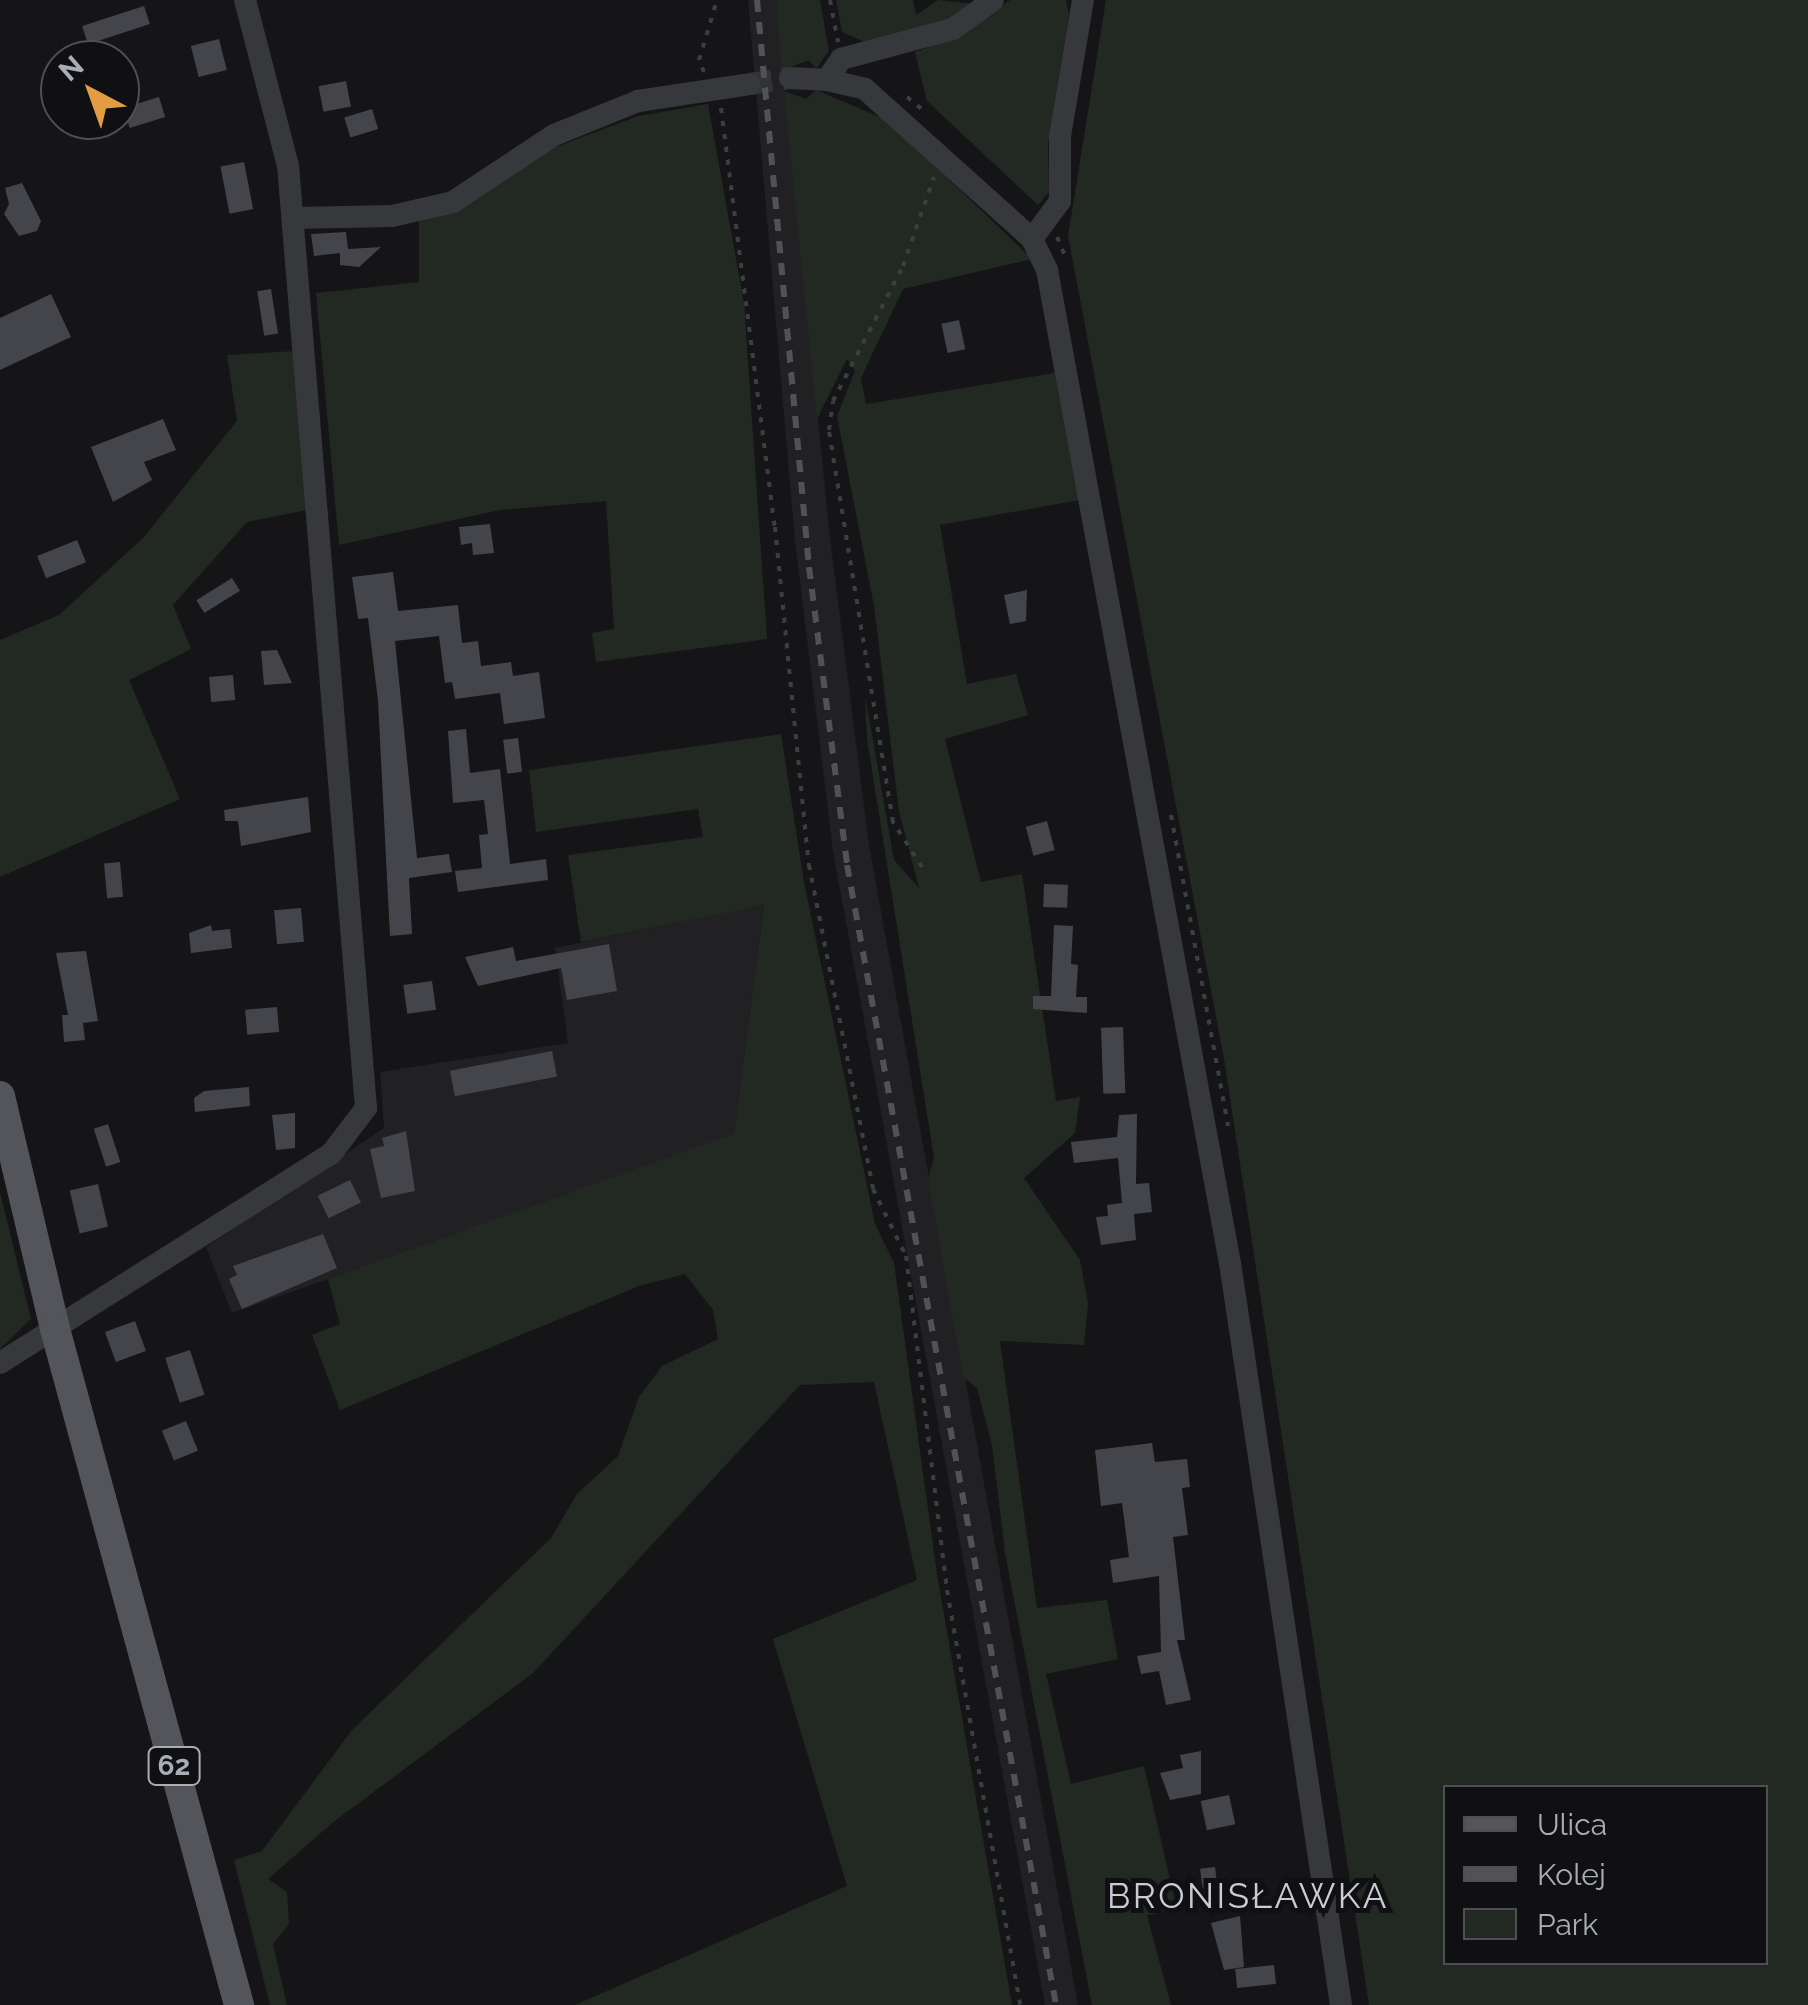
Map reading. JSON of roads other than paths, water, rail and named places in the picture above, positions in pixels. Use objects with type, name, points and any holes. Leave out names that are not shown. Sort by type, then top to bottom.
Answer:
[{"type":"main road","name":"62","points":[[0,1096],[55,1329],[239,2005]]},
{"type":"street","points":[[0,1363],[331,1154],[366,1108],[294,218],[288,166],[245,0]]},
{"type":"street","points":[[828,80],[841,59],[953,29],[993,0]]},
{"type":"street","points":[[1032,239],[1060,201],[1060,136],[1083,0]]},
{"type":"street","points":[[790,78],[828,80],[865,89],[1032,239],[1047,270],[1230,1263],[1342,2005]]},
{"type":"street","points":[[294,218],[392,216],[452,202],[554,135],[638,101],[750,84]]},
{"type":"tunnel","points":[[750,84],[790,78]]},
{"type":"railway","points":[[757,0],[809,567],[847,865],[1056,2005]]},
{"type":"district","name":"BRONISŁAWKA","points":[[1248,1896]]}]
